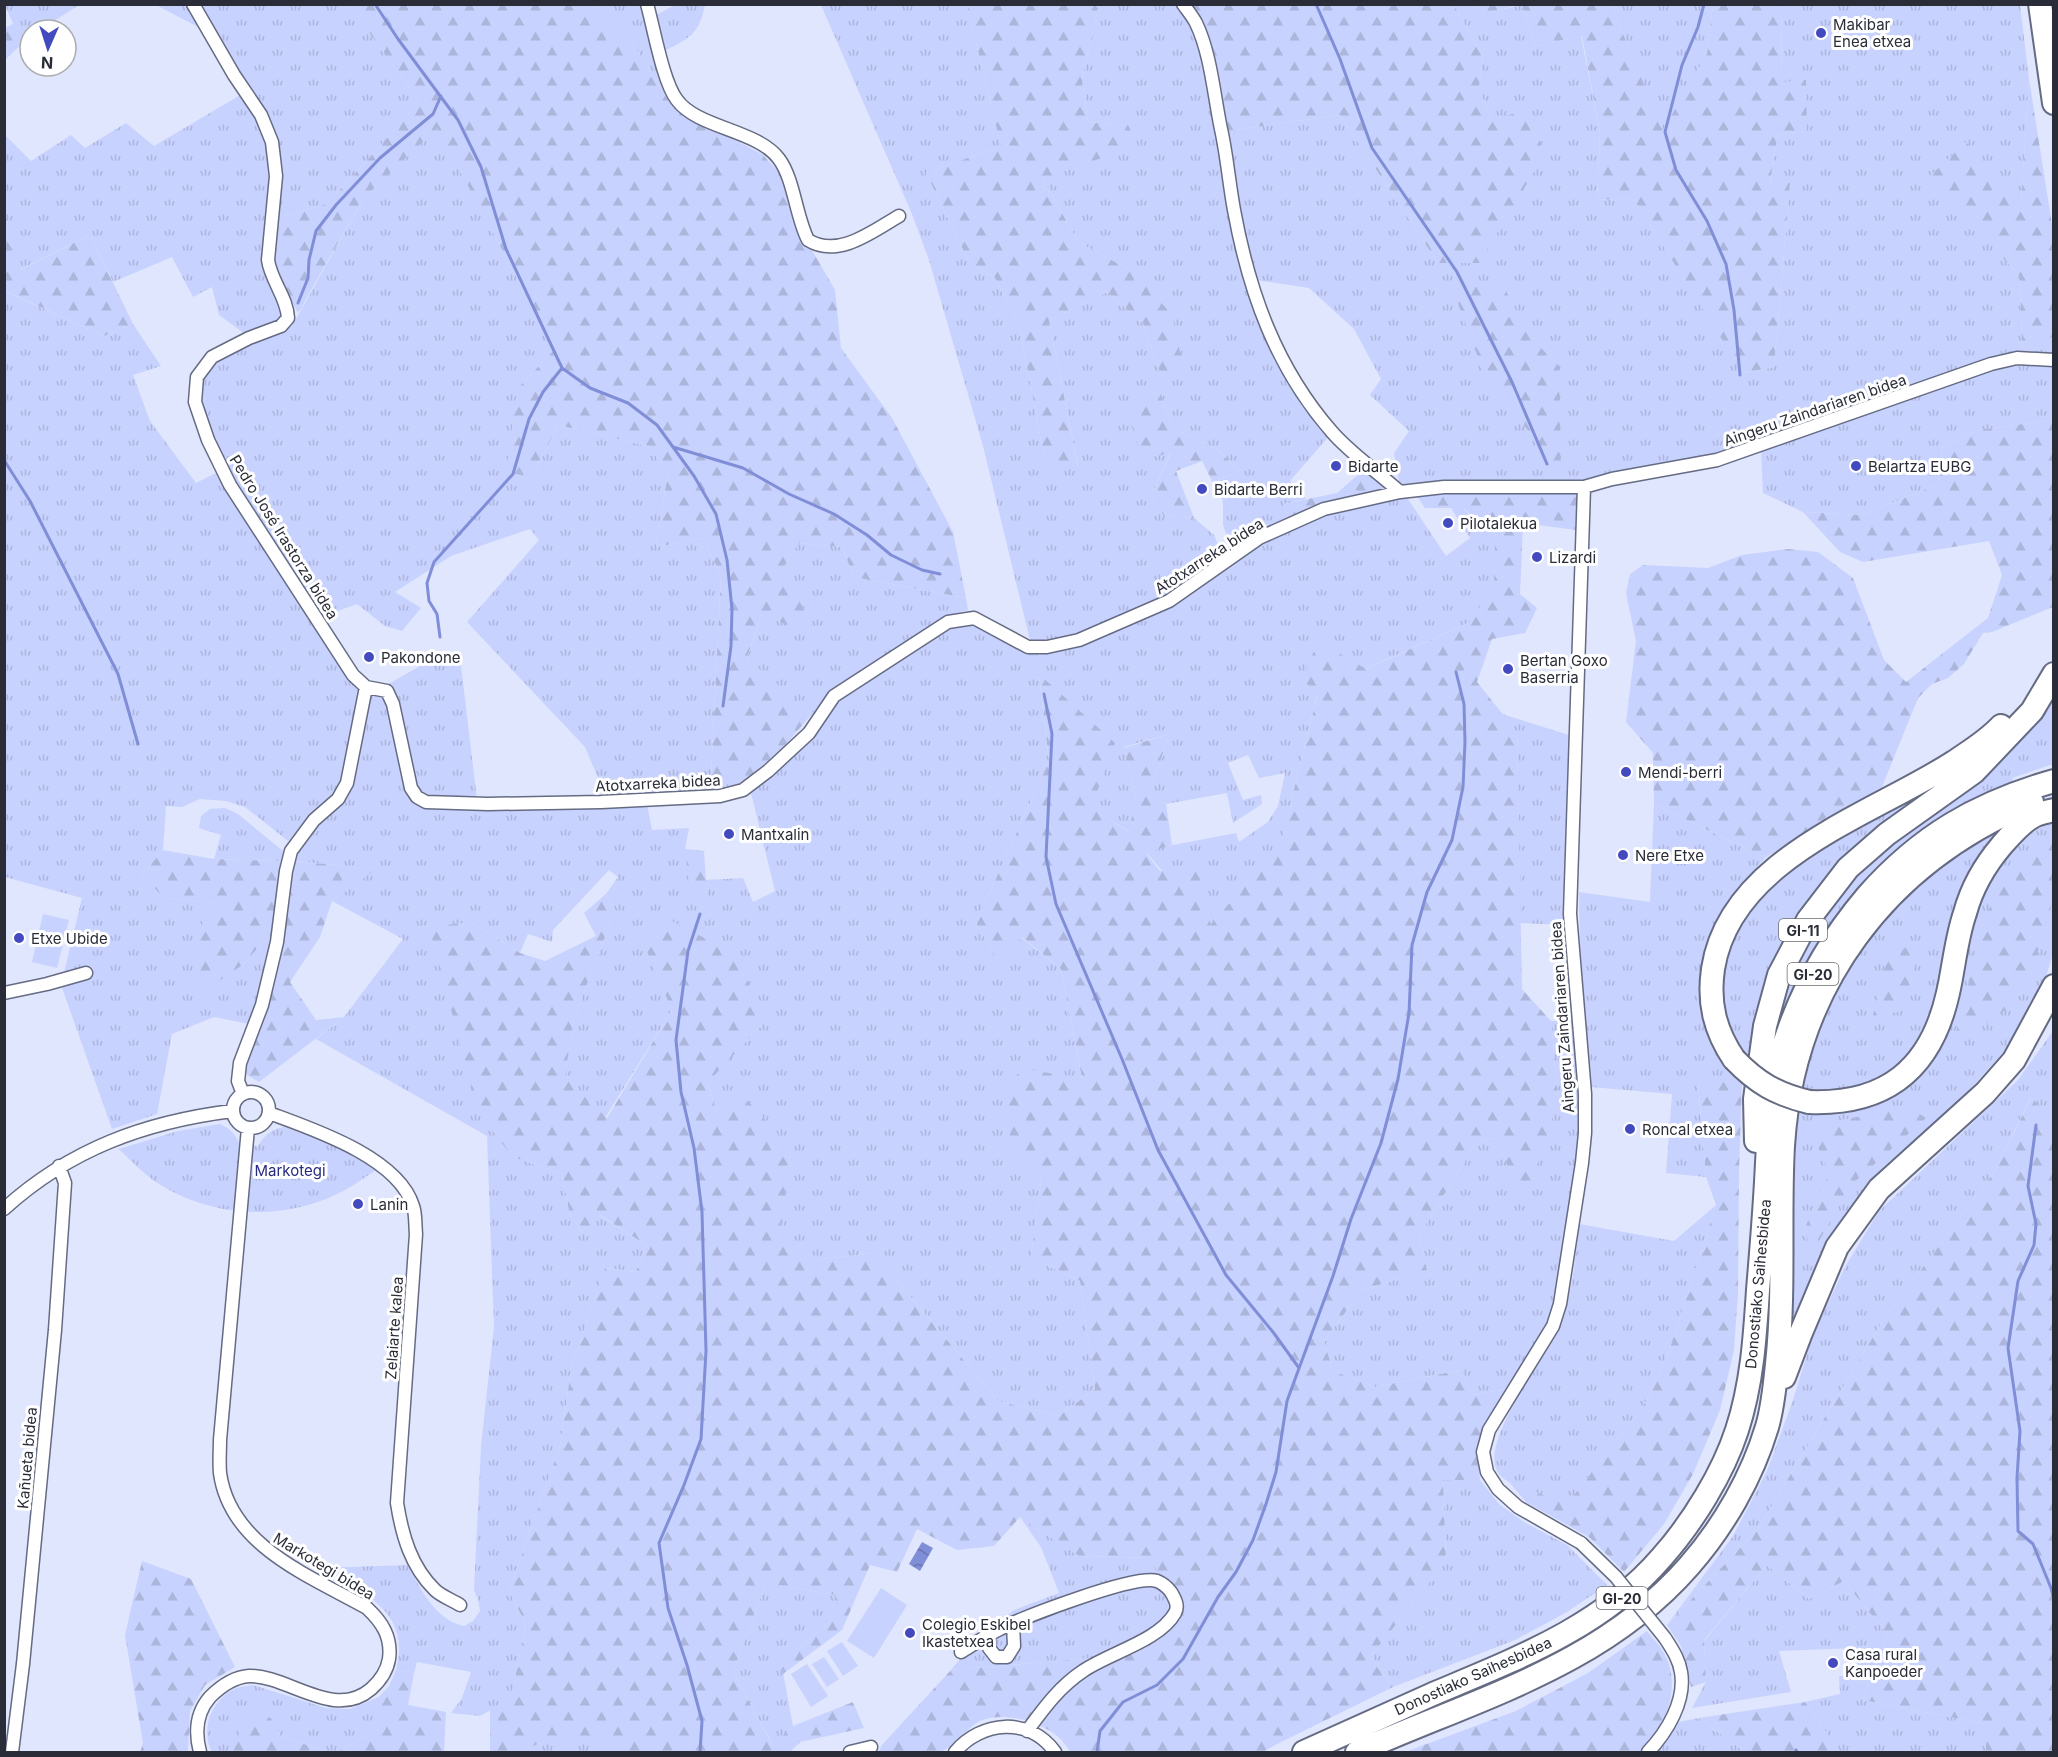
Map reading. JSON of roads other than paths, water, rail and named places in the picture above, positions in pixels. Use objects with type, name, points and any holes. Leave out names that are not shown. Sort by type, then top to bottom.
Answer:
[{"type":"highway","points":[[2040,4],[2054,104]]},
{"type":"highway","points":[[2054,659],[2024,701],[1990,738],[1937,772],[1824,835],[1771,871],[1741,903],[1720,940],[1711,980],[1711,1001],[1715,1022],[1722,1041],[1734,1059],[1749,1075],[1767,1088],[1786,1097],[1809,1102],[1832,1103],[1856,1100],[1879,1091],[1900,1078],[1918,1061],[1932,1041],[1947,996],[1964,914],[1974,886],[1989,860],[2008,839],[2032,817],[2054,810]]},
{"type":"highway","name":"GI-11","points":[[1759,1284],[1755,1100],[1765,1026],[1779,975],[1808,920],[1848,868],[1887,834],[1974,772],[2032,711],[2054,674]]},
{"type":"highway","name":"Donostiako Saihesbidea","points":[[1304,1752],[1540,1648],[1577,1628],[1623,1597],[1663,1557],[1706,1499],[1737,1432],[1754,1362],[1767,1141],[1776,1076],[1788,1035],[1817,965],[1848,919],[1884,877],[1935,833],[1987,804],[2025,789],[2054,781]]},
{"type":"highway","name":"Donostiako Saihesbidea","points":[[1358,1752],[1551,1670],[1601,1643],[1640,1614],[1683,1573],[1719,1527],[1742,1487],[1768,1424],[1780,1342],[1782,1168],[1786,1119],[1794,1072],[1818,1003],[1854,939],[1910,877],[1943,851],[1986,824],[2032,802],[2054,795]]},
{"type":"highway","points":[[1768,1424],[1800,1335],[1837,1247],[1879,1189],[1985,1093],[2013,1060],[2054,986]]},
{"type":"street","name":"Pedro José Irastorza bidea","points":[[193,4],[234,75],[261,115],[272,142],[276,176],[268,260],[270,273],[287,307],[288,318],[281,326],[249,338],[212,357],[198,377],[195,402],[208,440],[230,485],[353,675],[366,687]]},
{"type":"street","points":[[647,4],[665,72],[672,94],[678,103],[696,115],[766,147],[779,159],[808,240],[825,248],[841,245],[862,237],[899,216]]},
{"type":"street","points":[[1184,4],[1196,23],[1205,47],[1226,153],[1234,210],[1248,274],[1263,321],[1280,357],[1303,396],[1333,433],[1400,492]]},
{"type":"street","name":"Aingeru Zaindariaren bidea","points":[[1565,487],[1584,487],[1612,479],[1717,460],[1991,364],[2017,358],[2054,360]]},
{"type":"street","name":"Atotxarreka bidea","points":[[366,687],[387,691],[393,704],[411,788],[417,797],[426,802],[488,804],[590,802],[720,796],[743,790],[768,771],[809,733],[834,696],[948,622],[974,618],[1028,647],[1047,647],[1079,640],[1169,601],[1259,538],[1324,509],[1400,492],[1444,488],[1565,487]]},
{"type":"street","name":"Aingeru Zaindariaren bidea","points":[[1584,487],[1570,914],[1586,1094],[1582,1163],[1560,1304],[1553,1326],[1489,1430],[1483,1452],[1487,1472],[1498,1489],[1518,1507],[1581,1543],[1616,1577],[1676,1654],[1681,1672],[1682,1691],[1665,1730],[1648,1752]]},
{"type":"street","points":[[243,1094],[238,1081],[240,1063],[262,1005],[277,942],[286,871],[291,851],[314,820],[338,799],[347,783],[366,687]]},
{"type":"street","points":[[4,993],[86,973]]},
{"type":"street","points":[[248,1092],[259,1094],[267,1102],[269,1113],[264,1123],[248,1128],[237,1122],[232,1111],[235,1101],[243,1094],[248,1092]]},
{"type":"street","points":[[4,1209],[59,1166],[100,1146],[158,1124],[232,1111]]},
{"type":"street","name":"Zelaiarte kalea","points":[[269,1113],[316,1131],[371,1158],[400,1182],[413,1206],[416,1234],[397,1503],[402,1534],[416,1566],[436,1591],[460,1605]]},
{"type":"street","name":"Markotegi bidea","points":[[200,1752],[196,1735],[198,1718],[205,1702],[217,1689],[248,1676],[263,1678],[337,1701],[354,1699],[367,1693],[379,1682],[388,1666],[390,1649],[387,1633],[379,1619],[367,1608],[265,1549],[241,1524],[228,1499],[220,1473],[220,1440],[248,1128]]},
{"type":"street","name":"Kañueta bidea","points":[[12,1752],[24,1653],[55,1330],[66,1183],[59,1166]]},
{"type":"street","points":[[961,1652],[1013,1623],[1121,1584],[1146,1580],[1157,1581],[1168,1588],[1177,1601],[1176,1612],[1163,1627],[1084,1670],[1059,1689],[1027,1731]]},
{"type":"street","points":[[988,1635],[989,1648],[996,1658],[1007,1657],[1014,1646],[1013,1623]]},
{"type":"street","points":[[954,1752],[980,1731],[996,1727],[1012,1727],[1027,1731],[1041,1738],[1055,1752]]},
{"type":"street","points":[[850,1752],[871,1747]]},
{"type":"water","points":[[922,1542],[933,1548],[920,1571],[909,1564]]},
{"type":"waterway","points":[[375,4],[458,120],[481,167],[506,249],[562,368],[590,388],[628,403],[657,425],[694,476],[716,514],[727,560],[732,609],[731,646],[723,706]]},
{"type":"waterway","points":[[1316,4],[1340,59],[1372,148],[1457,272],[1512,382],[1547,464]]},
{"type":"waterway","points":[[1704,4],[1698,27],[1682,65],[1665,132],[1676,170],[1707,221],[1726,264],[1734,310],[1740,375]]},
{"type":"waterway","points":[[298,303],[308,278],[309,260],[316,231],[336,205],[380,158],[433,114],[441,96]]},
{"type":"waterway","points":[[440,637],[437,614],[429,601],[427,583],[434,562],[513,474],[529,419],[543,392],[562,368]]},
{"type":"waterway","points":[[673,447],[743,468],[789,494],[834,514],[867,535],[891,555],[922,570],[940,574]]},
{"type":"waterway","points":[[4,460],[30,501],[118,674],[138,744]]},
{"type":"waterway","points":[[1097,1752],[1100,1731],[1123,1702],[1157,1685],[1183,1659],[1218,1597],[1236,1572],[1253,1540],[1266,1504],[1276,1472],[1287,1401],[1333,1276],[1351,1219],[1381,1143],[1398,1079],[1409,1013],[1412,945],[1427,892],[1452,840],[1463,787],[1464,704],[1456,672]]},
{"type":"waterway","points":[[1044,694],[1052,734],[1046,857],[1056,904],[1158,1150],[1226,1275],[1299,1368]]},
{"type":"waterway","points":[[700,914],[688,951],[676,1040],[681,1092],[694,1148],[702,1212],[706,1351],[701,1439],[659,1543],[668,1608],[702,1721],[700,1752]]},
{"type":"waterway","points":[[2036,1125],[2028,1186],[2036,1224],[2034,1245],[2018,1281],[2008,1348],[2020,1431],[2017,1478],[2018,1531],[2033,1544],[2054,1599]]},
{"type":"place","name":"Makibar Enea etxea","points":[[1821,33]]},
{"type":"place","name":"Bidarte","points":[[1336,466]]},
{"type":"place","name":"Belartza EUBG","points":[[1856,466]]},
{"type":"place","name":"Bidarte Berri","points":[[1202,489]]},
{"type":"place","name":"Pilotalekua","points":[[1448,523]]},
{"type":"place","name":"Lizardi","points":[[1537,557]]},
{"type":"place","name":"Pakondone","points":[[369,657]]},
{"type":"place","name":"Bertan Goxo Baserria","points":[[1508,669]]},
{"type":"place","name":"Mendi-berri","points":[[1626,772]]},
{"type":"place","name":"Mantxalin","points":[[729,834]]},
{"type":"place","name":"Nere Etxe","points":[[1623,855]]},
{"type":"place","name":"Etxe Ubide","points":[[19,938]]},
{"type":"place","name":"Roncal etxea","points":[[1630,1129]]},
{"type":"place","name":"Lanin","points":[[358,1204]]},
{"type":"place","name":"Colegio Eskibel Ikastetxea","points":[[910,1633]]},
{"type":"place","name":"Casa rural Kanpoeder","points":[[1833,1663]]},
{"type":"park label","name":"Markotegi","points":[[290,1170]]}]
